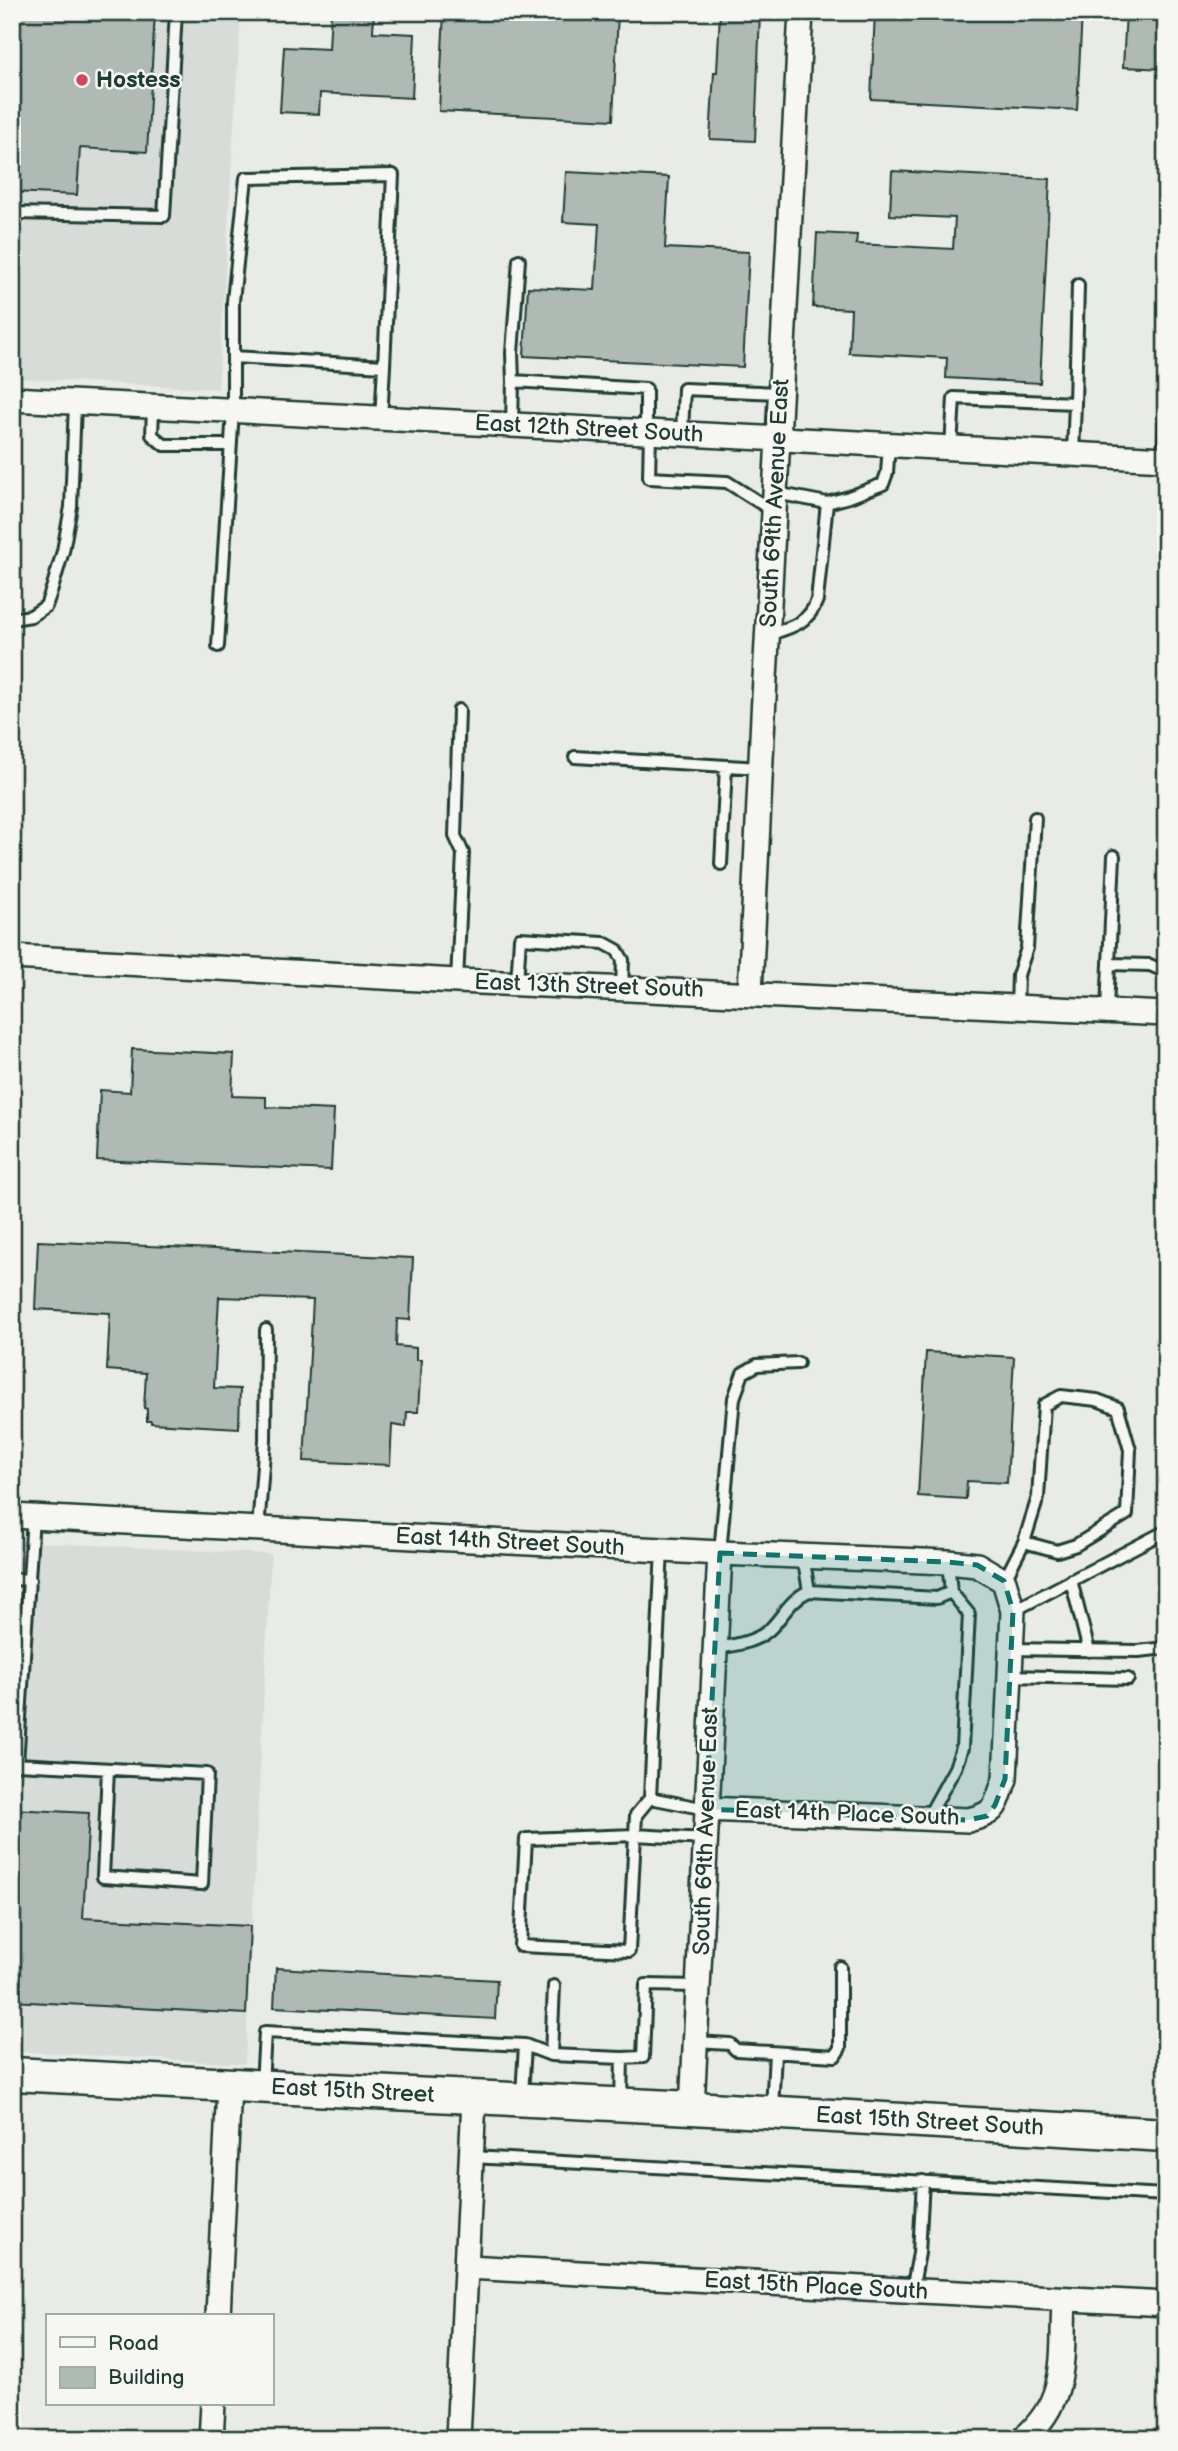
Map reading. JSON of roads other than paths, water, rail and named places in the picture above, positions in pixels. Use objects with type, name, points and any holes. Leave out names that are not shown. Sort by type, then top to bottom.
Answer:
[{"type":"main road","name":"East 15th Street","points":[[12,2074],[692,2108]]},
{"type":"main road","name":"East 15th Street South","points":[[692,2108],[1166,2135]]},
{"type":"street","name":"South 69th Avenue East","points":[[750,993],[801,12]]},
{"type":"street","name":"East 12th Street South","points":[[12,399],[1165,459]]},
{"type":"street","name":"East 13th Street South","points":[[12,957],[1166,1014]]},
{"type":"street","name":"East 14th Street South","points":[[23,1516],[720,1553],[948,1562],[977,1565],[1004,1581]]},
{"type":"street","name":"South 69th Avenue East","points":[[692,2108],[720,1553]]},
{"type":"street","points":[[1004,1581],[1013,1611],[1010,1676]]},
{"type":"street","name":"East 14th Place South","points":[[706,1809],[968,1820],[987,1816],[995,1805],[1005,1779],[1010,1676]]},
{"type":"street","points":[[218,2314],[229,2086]]},
{"type":"street","points":[[458,2439],[474,2099]]},
{"type":"street","name":"East 15th Place South","points":[[467,2267],[1166,2304]]},
{"type":"street","points":[[1023,2439],[1048,2412],[1055,2397],[1060,2380],[1064,2300]]},
{"type":"street","points":[[211,2439],[213,2406]]},
{"type":"lane","points":[[12,213],[164,216],[176,12]]},
{"type":"lane","points":[[218,646],[233,410],[233,301],[246,178],[393,175],[381,419]]},
{"type":"lane","points":[[512,425],[512,353],[519,260]]},
{"type":"lane","points":[[1073,454],[1078,285]]},
{"type":"lane","points":[[233,356],[384,366]]},
{"type":"lane","points":[[513,381],[646,389],[649,478],[727,482],[775,502],[827,503],[883,484],[887,473],[889,444]]},
{"type":"lane","points":[[682,433],[684,389],[781,393]]},
{"type":"lane","points":[[951,447],[954,398],[1075,403]]},
{"type":"lane","points":[[12,619],[31,616],[46,606],[52,589],[71,507],[75,403]]},
{"type":"lane","points":[[153,408],[152,435],[164,445],[230,444]]},
{"type":"lane","points":[[1165,459],[1166,410]]},
{"type":"lane","points":[[767,635],[796,626],[813,612],[817,600],[827,503]]},
{"type":"lane","points":[[457,981],[463,853],[455,836],[458,710]]},
{"type":"lane","points":[[575,757],[761,768]]},
{"type":"lane","points":[[721,864],[726,766]]},
{"type":"lane","points":[[1017,1007],[1018,975],[1027,948],[1035,818]]},
{"type":"lane","points":[[1107,1011],[1114,856]]},
{"type":"lane","points":[[517,984],[520,938],[604,943],[617,950],[623,960],[622,988]]},
{"type":"lane","points":[[1109,964],[1150,965],[1166,972]]},
{"type":"lane","points":[[258,1529],[265,1440],[266,1330]]},
{"type":"lane","points":[[720,1553],[734,1398],[743,1373],[757,1365],[798,1363]]},
{"type":"lane","points":[[1004,1581],[1024,1542],[1038,1497],[1044,1405],[1061,1396],[1097,1399],[1118,1408],[1130,1450],[1127,1514],[1076,1545],[1057,1551],[1024,1542]]},
{"type":"lane","points":[[23,1516],[30,1580],[15,1766],[108,1769],[208,1774],[202,1884],[103,1877],[108,1769]]},
{"type":"lane","points":[[1013,1611],[1166,1531]]},
{"type":"lane","points":[[662,1549],[650,1798],[636,1815],[635,1835],[629,1951],[520,1946],[526,1839],[635,1835],[705,1839]]},
{"type":"lane","points":[[803,1556],[808,1591]]},
{"type":"lane","points":[[928,1818],[955,1768],[962,1748],[969,1614],[951,1592],[948,1562]]},
{"type":"lane","points":[[12,1578],[30,1580]]},
{"type":"lane","points":[[1072,1580],[1089,1651]]},
{"type":"lane","points":[[714,1648],[740,1645],[770,1630],[797,1596],[808,1591],[937,1598],[951,1592]]},
{"type":"lane","points":[[1011,1649],[1138,1651],[1166,1648]]},
{"type":"lane","points":[[1010,1676],[1128,1679]]},
{"type":"lane","points":[[650,1798],[706,1809]]},
{"type":"lane","points":[[696,2042],[730,2044],[736,2050],[835,2056],[840,2048],[840,1967]]},
{"type":"lane","points":[[262,2087],[265,2032],[525,2045],[551,2055],[643,2057],[646,1985],[699,1986]]},
{"type":"lane","points":[[551,2055],[554,1986]]},
{"type":"lane","points":[[522,2101],[525,2045]]},
{"type":"lane","points":[[772,2113],[775,2053]]},
{"type":"lane","points":[[621,2105],[622,2058]]},
{"type":"lane","points":[[471,2157],[1166,2194]]},
{"type":"lane","points":[[912,2291],[919,2253],[923,2181]]},
{"type":"place","name":"Hostess","points":[[82,80]]}]
